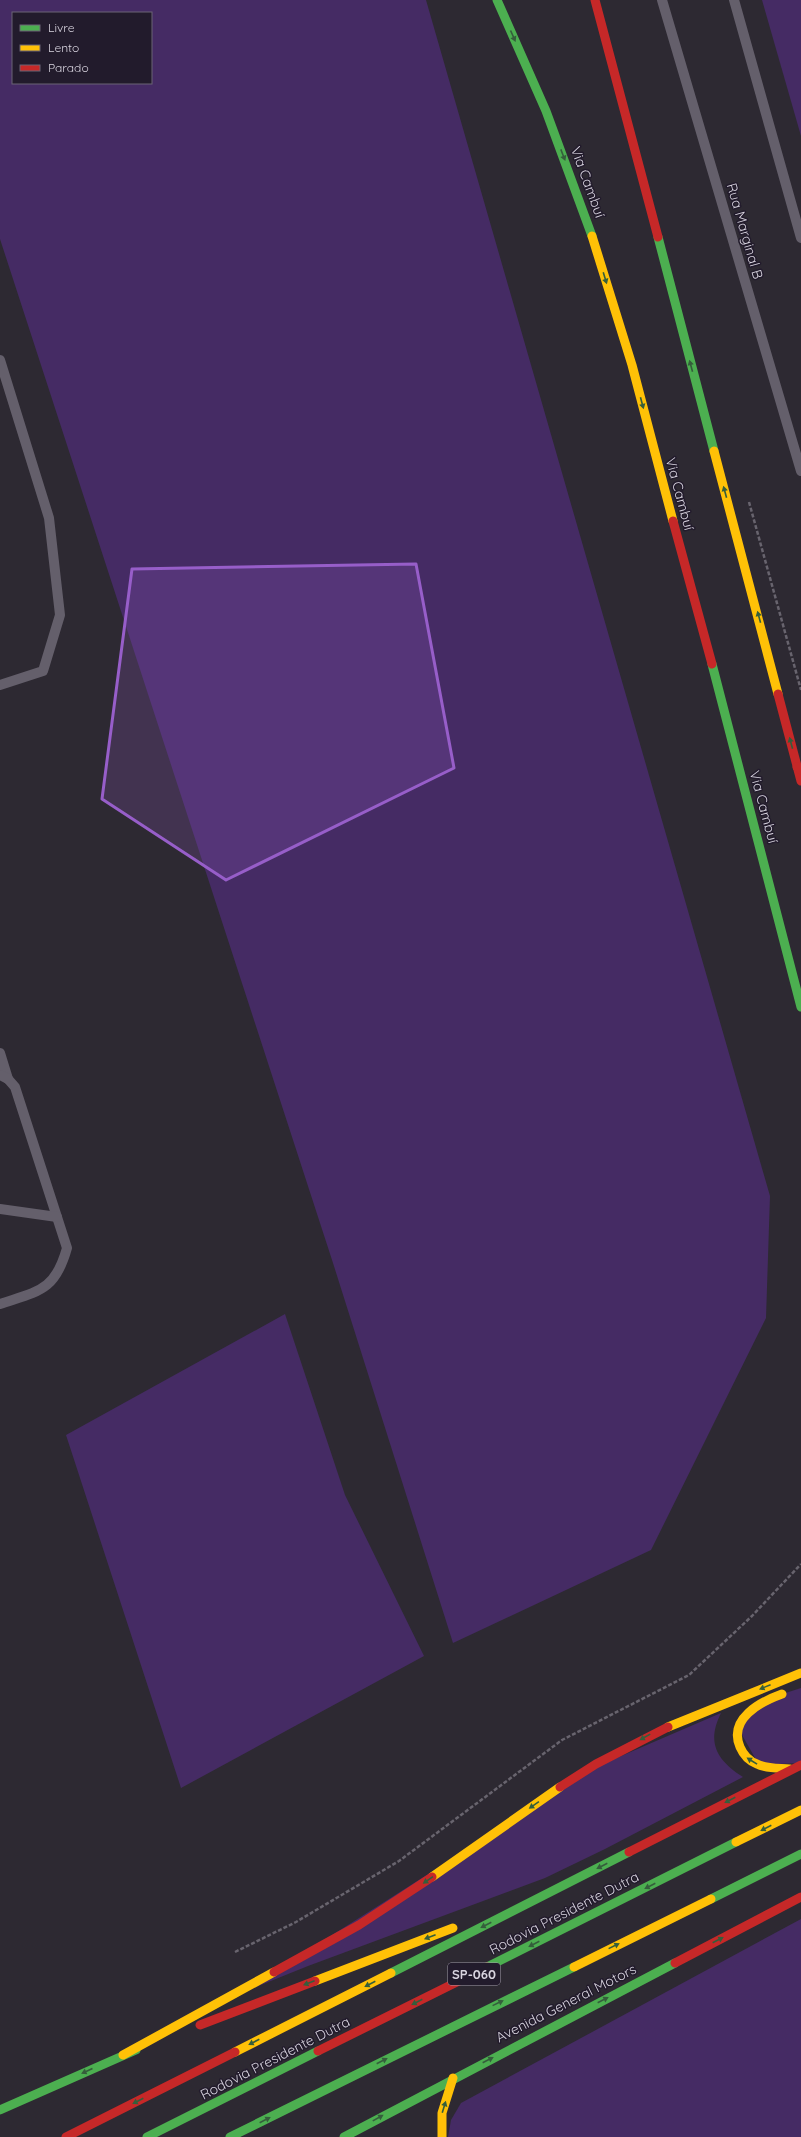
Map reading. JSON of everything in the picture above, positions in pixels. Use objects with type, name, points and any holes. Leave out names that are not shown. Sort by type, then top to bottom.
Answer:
[{"type":"main road","name":"Via Cambuí","points":[[497,0],[546,111],[584,211],[632,365],[766,868],[801,1007]]},
{"type":"main road","points":[[595,0],[799,768],[801,781]]},
{"type":"main road","points":[[122,2055],[359,1925],[401,1899],[535,1804],[596,1764],[654,1732],[801,1673]]},
{"type":"main road","points":[[790,1769],[759,1765],[745,1756],[736,1742],[737,1726],[747,1714],[767,1699],[794,1690]]},
{"type":"main road","points":[[66,2137],[571,1882],[790,1769],[801,1765]]},
{"type":"main road","name":"Rodovia Presidente Dutra","points":[[147,2137],[801,1810]]},
{"type":"main road","name":"SP-060","points":[[230,2137],[801,1854]]},
{"type":"main road","points":[[476,1919],[571,1882]]},
{"type":"main road","name":"Avenida General Motors","points":[[344,2137],[453,2078],[801,1897]]},
{"type":"main road","points":[[0,2110],[122,2055],[461,1925]]},
{"type":"main road","points":[[442,2137],[442,2113],[453,2078]]},
{"type":"lane","name":"Rua Marginal B","points":[[662,0],[801,471]]},
{"type":"lane","points":[[734,0],[801,238]]},
{"type":"lane","points":[[0,360],[49,518],[60,615],[43,671],[0,685]]},
{"type":"lane","points":[[0,1054],[4,1077],[15,1087],[67,1248],[61,1268],[51,1282],[34,1293],[0,1304]]},
{"type":"lane","points":[[0,1209],[57,1217]]},
{"type":"path","points":[[235,1952],[296,1922],[399,1861],[562,1740],[689,1675],[752,1616],[801,1564]]},
{"type":"highlighted area","points":[[416,564],[454,768],[226,880],[102,799],[132,569]]},
{"type":"shaded area","points":[[0,0],[426,0],[770,1196],[766,1318],[651,1550],[453,1643],[333,1263],[0,239]]},
{"type":"shaded area","points":[[762,0],[801,0],[801,136]]},
{"type":"shaded area","points":[[285,1314],[345,1495],[424,1656],[181,1788],[66,1435]]},
{"type":"shaded area","points":[[801,1688],[801,1763],[759,1765],[737,1726],[767,1699]]},
{"type":"shaded area","points":[[721,1713],[714,1733],[717,1750],[726,1764],[743,1777],[605,1849],[545,1878],[308,1966],[241,1993],[598,1766]]},
{"type":"shaded area","points":[[801,1919],[801,2137],[448,2137],[451,2120],[461,2103]]},
{"type":"traffic: fast","points":[[497,0],[546,111],[592,236]]},
{"type":"traffic: fast","points":[[658,237],[714,451]]},
{"type":"traffic: fast","points":[[712,664],[801,1007]]},
{"type":"traffic: fast","points":[[487,1967],[736,1842]]},
{"type":"traffic: fast","points":[[391,1973],[629,1852]]},
{"type":"traffic: fast","points":[[711,1899],[801,1854]]},
{"type":"traffic: fast","points":[[344,2137],[675,1963]]},
{"type":"traffic: fast","points":[[230,2137],[574,1967]]},
{"type":"traffic: fast","points":[[0,2110],[136,2050]]},
{"type":"traffic: fast","points":[[147,2137],[318,2051]]},
{"type":"traffic: slow","points":[[592,236],[632,365],[673,521]]},
{"type":"traffic: slow","points":[[714,451],[778,694]]},
{"type":"traffic: slow","points":[[668,1727],[801,1673]]},
{"type":"traffic: slow","points":[[782,1694],[764,1702],[748,1713],[738,1728],[737,1737],[741,1750],[751,1761],[765,1767],[790,1769]]},
{"type":"traffic: slow","points":[[432,1877],[560,1787]]},
{"type":"traffic: slow","points":[[736,1842],[801,1810]]},
{"type":"traffic: slow","points":[[574,1967],[711,1899]]},
{"type":"traffic: slow","points":[[315,1981],[453,1928]]},
{"type":"traffic: slow","points":[[123,2055],[274,1972]]},
{"type":"traffic: slow","points":[[235,2052],[391,1973]]},
{"type":"traffic: slow","points":[[442,2137],[442,2113],[453,2078]]},
{"type":"traffic: jam","points":[[595,0],[658,237]]},
{"type":"traffic: jam","points":[[673,521],[712,664]]},
{"type":"traffic: jam","points":[[778,694],[801,781]]},
{"type":"traffic: jam","points":[[797,767],[801,770]]},
{"type":"traffic: jam","points":[[560,1787],[596,1764],[668,1727]]},
{"type":"traffic: jam","points":[[629,1852],[801,1765]]},
{"type":"traffic: jam","points":[[274,1972],[359,1925],[432,1877]]},
{"type":"traffic: jam","points":[[675,1963],[801,1897]]},
{"type":"traffic: jam","points":[[318,2051],[487,1967]]},
{"type":"traffic: jam","points":[[200,2025],[315,1981]]},
{"type":"traffic: jam","points":[[66,2137],[235,2052]]}]
